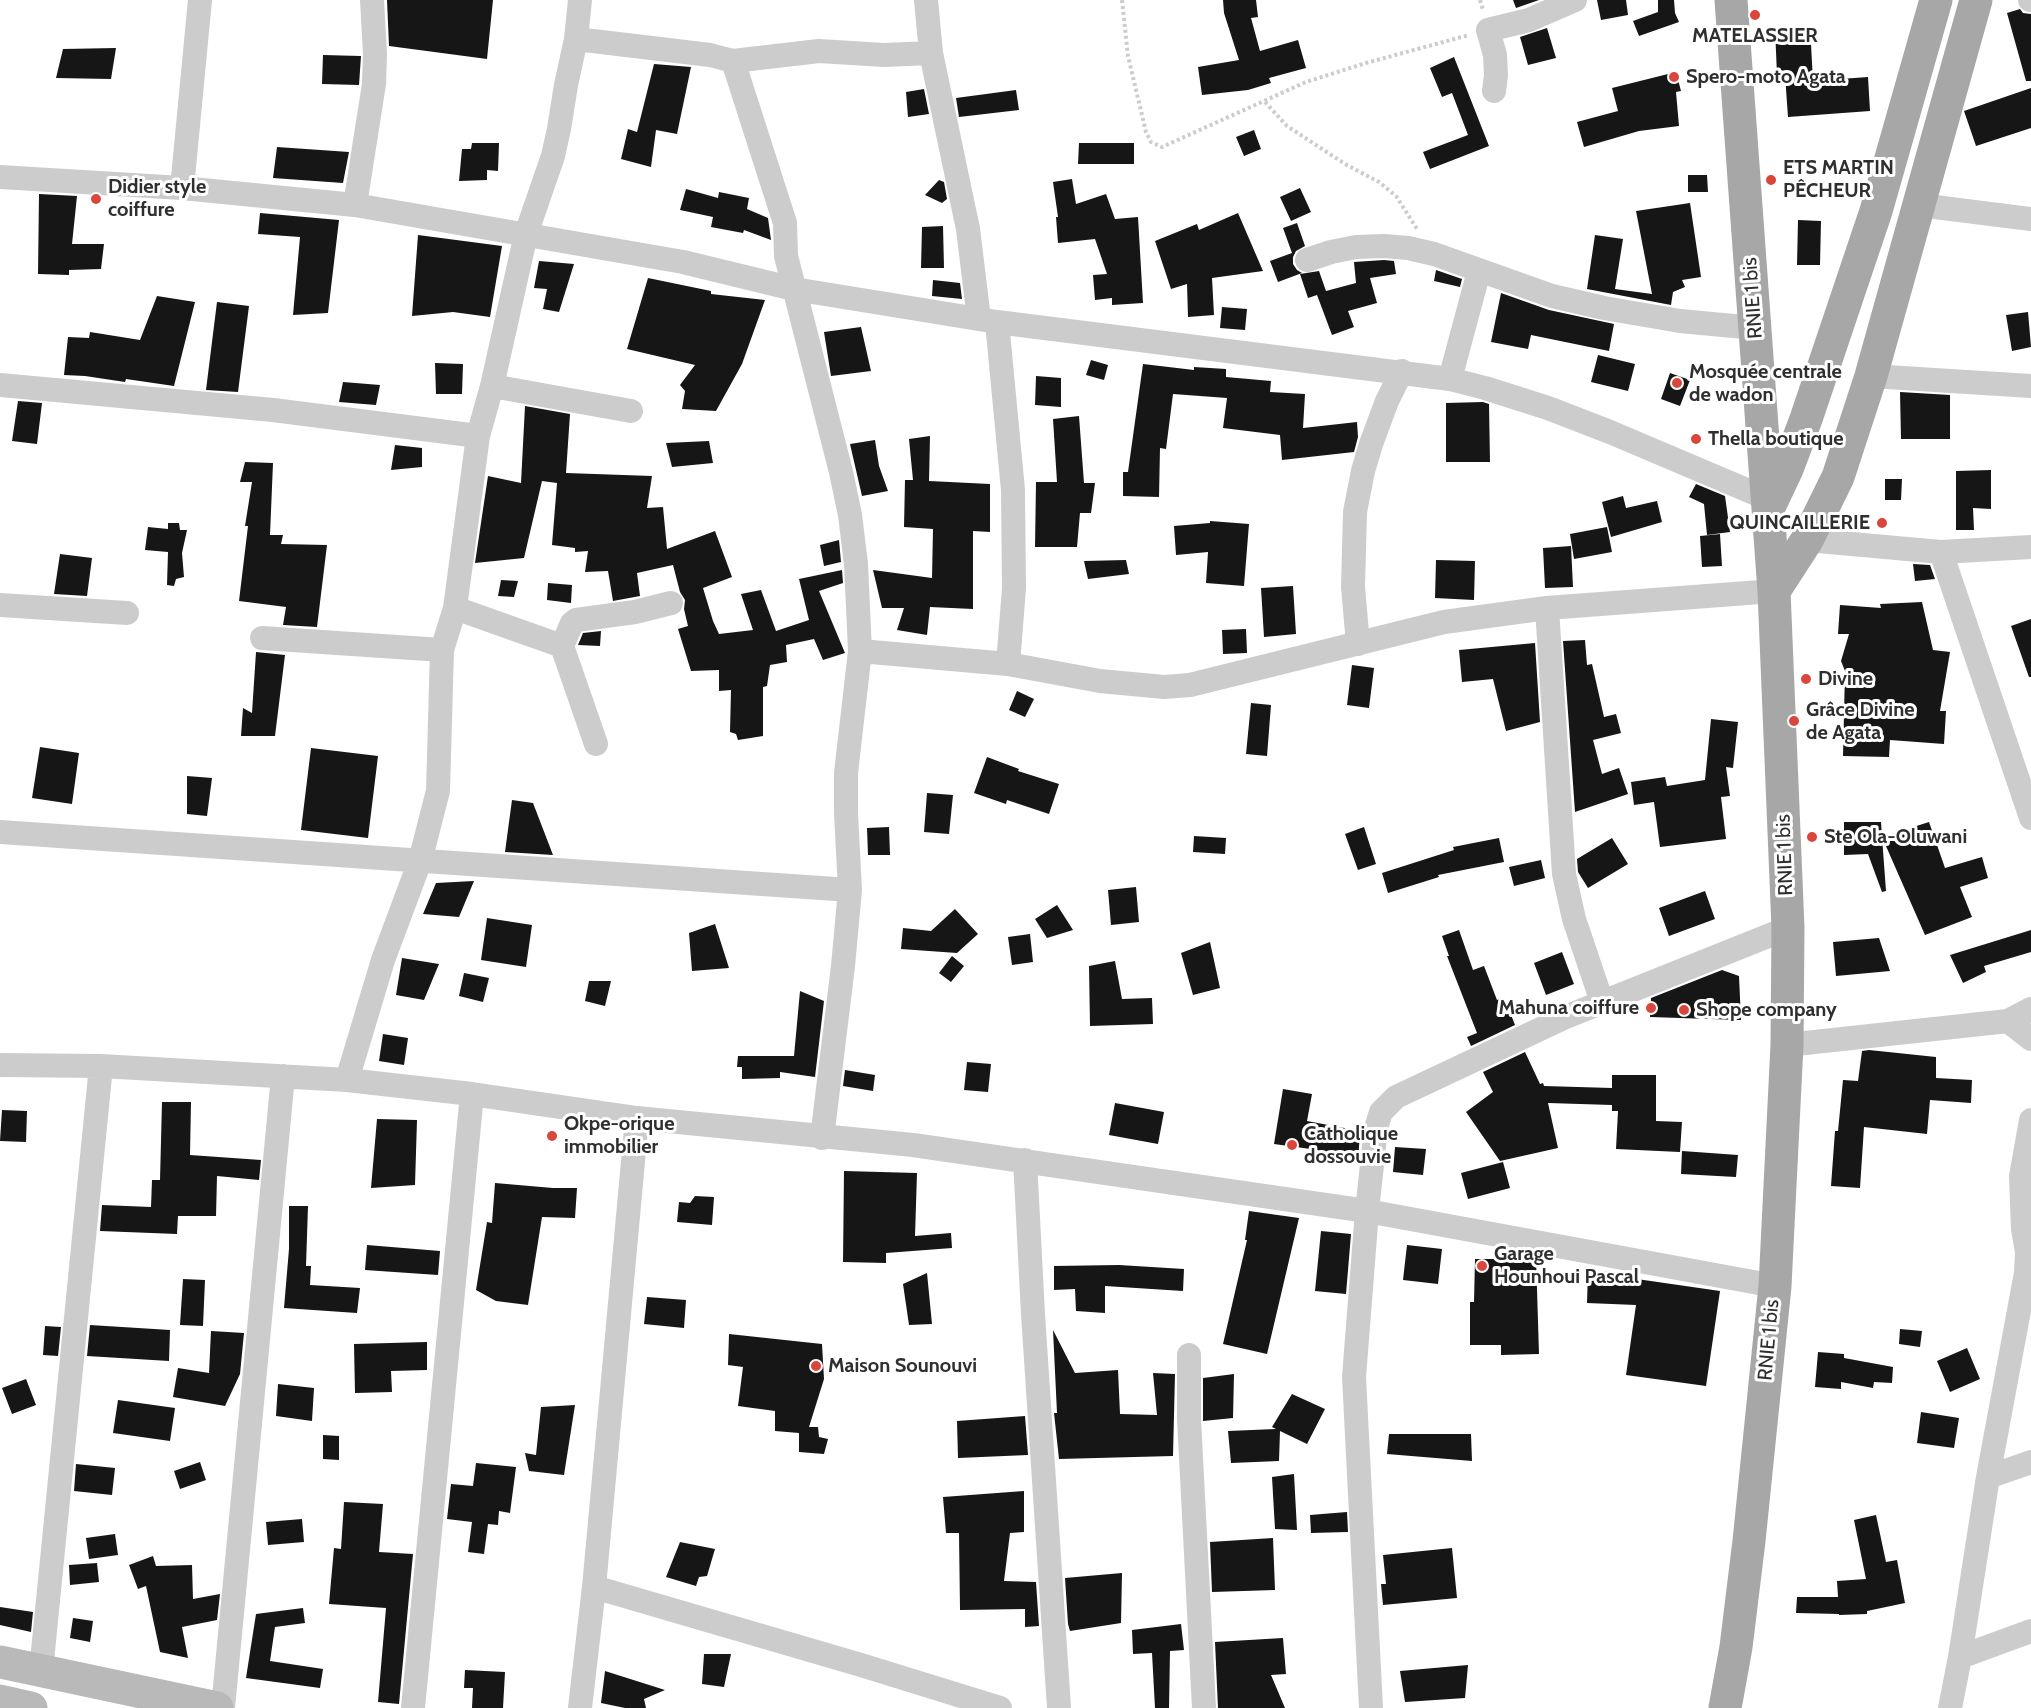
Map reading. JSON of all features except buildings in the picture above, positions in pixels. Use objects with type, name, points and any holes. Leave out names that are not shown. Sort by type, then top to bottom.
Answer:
[{"type":"main road","name":"RNIE 1 bis","points":[[1725,1708],[1736,1647],[1749,1541],[1774,1286],[1787,1045],[1788,928],[1774,591],[1731,0]]},
{"type":"main road","points":[[1768,503],[1787,469],[1802,429],[1873,222],[1936,0]]},
{"type":"main road","points":[[1774,591],[1807,540],[1838,477],[1871,376],[1976,0]]},
{"type":"main road","points":[[0,1662],[217,1708]]},
{"type":"main road","points":[[0,1701],[31,1708]]},
{"type":"street","points":[[182,188],[200,0]]},
{"type":"street","points":[[355,205],[374,84],[372,0]]},
{"type":"street","points":[[347,1080],[383,960],[420,861],[438,791],[442,650],[455,608],[478,436],[492,386],[526,234],[553,156],[576,39],[580,0]]},
{"type":"street","points":[[1494,91],[1495,55],[1488,30],[1529,20],[1575,0]]},
{"type":"street","points":[[921,4],[988,320],[1013,490],[1014,588],[1008,664]]},
{"type":"street","points":[[576,39],[710,55],[733,61],[819,51],[884,55],[931,54]]},
{"type":"street","points":[[733,61],[785,223],[786,256],[850,515],[858,587],[860,651],[846,773],[850,890],[822,1138]]},
{"type":"street","points":[[0,177],[182,188],[355,205],[683,262],[794,289],[988,320],[1402,371],[1450,379],[1485,387],[1610,432],[1768,503]]},
{"type":"street","points":[[1918,205],[2031,219]]},
{"type":"street","points":[[1307,260],[1356,247],[1392,246],[1434,254],[1552,296],[1604,308],[1680,321],[1755,328]]},
{"type":"street","points":[[1450,379],[1479,271]]},
{"type":"street","points":[[1359,644],[1353,586],[1355,512],[1363,471],[1376,428],[1393,386],[1402,371]]},
{"type":"street","points":[[1871,376],[2031,386]]},
{"type":"street","points":[[0,386],[273,410],[478,436]]},
{"type":"street","points":[[492,386],[631,411]]},
{"type":"street","points":[[1807,540],[1941,552],[2031,547]]},
{"type":"street","points":[[1941,552],[2031,818]]},
{"type":"street","points":[[860,651],[1008,664],[1100,681],[1164,687],[1190,685],[1444,622],[1547,608],[1774,591]]},
{"type":"street","points":[[596,744],[562,646],[572,623],[580,618],[635,612],[671,603]]},
{"type":"street","points":[[0,605],[127,613]]},
{"type":"street","points":[[455,608],[562,646]]},
{"type":"street","points":[[1547,608],[1564,874],[1574,919],[1602,1002]]},
{"type":"street","points":[[262,638],[442,650]]},
{"type":"street","points":[[0,832],[850,890]]},
{"type":"street","points":[[1371,1708],[1354,1377],[1367,1210],[1376,1128],[1382,1112],[1396,1097],[1602,1002],[1788,928]]},
{"type":"street","points":[[1787,1045],[2008,1020],[2031,1009]]},
{"type":"street","points":[[2008,1020],[2031,1039]]},
{"type":"street","points":[[0,1065],[101,1066],[347,1080],[472,1094],[637,1118],[822,1138],[913,1145],[1367,1210],[1774,1286]]},
{"type":"street","points":[[41,1671],[101,1066]]},
{"type":"street","points":[[223,1708],[283,1076]]},
{"type":"street","points":[[413,1708],[472,1094]]},
{"type":"street","points":[[580,1708],[594,1587],[637,1118]]},
{"type":"street","points":[[1950,1708],[1988,1477],[2026,1273],[2027,1252],[2023,1229],[2021,1176],[2031,1120]]},
{"type":"street","points":[[1025,1160],[1059,1708]]},
{"type":"street","points":[[1189,1355],[1189,1419],[1204,1708]]},
{"type":"street","points":[[1988,1477],[2031,1462]]},
{"type":"street","points":[[594,1587],[999,1708]]},
{"type":"street","points":[[1960,1657],[2031,1631]]},
{"type":"path","points":[[1122,0],[1128,56],[1146,132],[1151,142],[1162,147],[1306,82],[1488,30]]},
{"type":"path","points":[[1265,102],[1287,126],[1345,164],[1379,182],[1396,196],[1434,254]]},
{"type":"place","name":"MATELASSIER","points":[[1755,15]]},
{"type":"place","name":"Spero-moto Agata","points":[[1674,77]]},
{"type":"place","name":"ETS MARTIN PÊCHEUR","points":[[1771,180]]},
{"type":"place","name":"Didier style coiffure","points":[[96,199]]},
{"type":"place","name":"Mosquée centrale de wadon","points":[[1677,383]]},
{"type":"place","name":"Thella boutique","points":[[1696,439]]},
{"type":"place","name":"QUINCAILLERIE","points":[[1882,523]]},
{"type":"place","name":"Divine","points":[[1806,679]]},
{"type":"place","name":"Grâce Divine de Agata","points":[[1794,721]]},
{"type":"place","name":"Ste Ola-Oluwani","points":[[1812,837]]},
{"type":"place","name":"Mahuna coiffure","points":[[1651,1008]]},
{"type":"place","name":"Shope company","points":[[1684,1010]]},
{"type":"place","name":"Okpe-orique immobilier","points":[[552,1136]]},
{"type":"place","name":"Catholique dossouvie","points":[[1292,1145]]},
{"type":"place","name":"Garage Hounhoui Pascal","points":[[1482,1266]]},
{"type":"place","name":"Maison Sounouvi","points":[[816,1366]]}]
